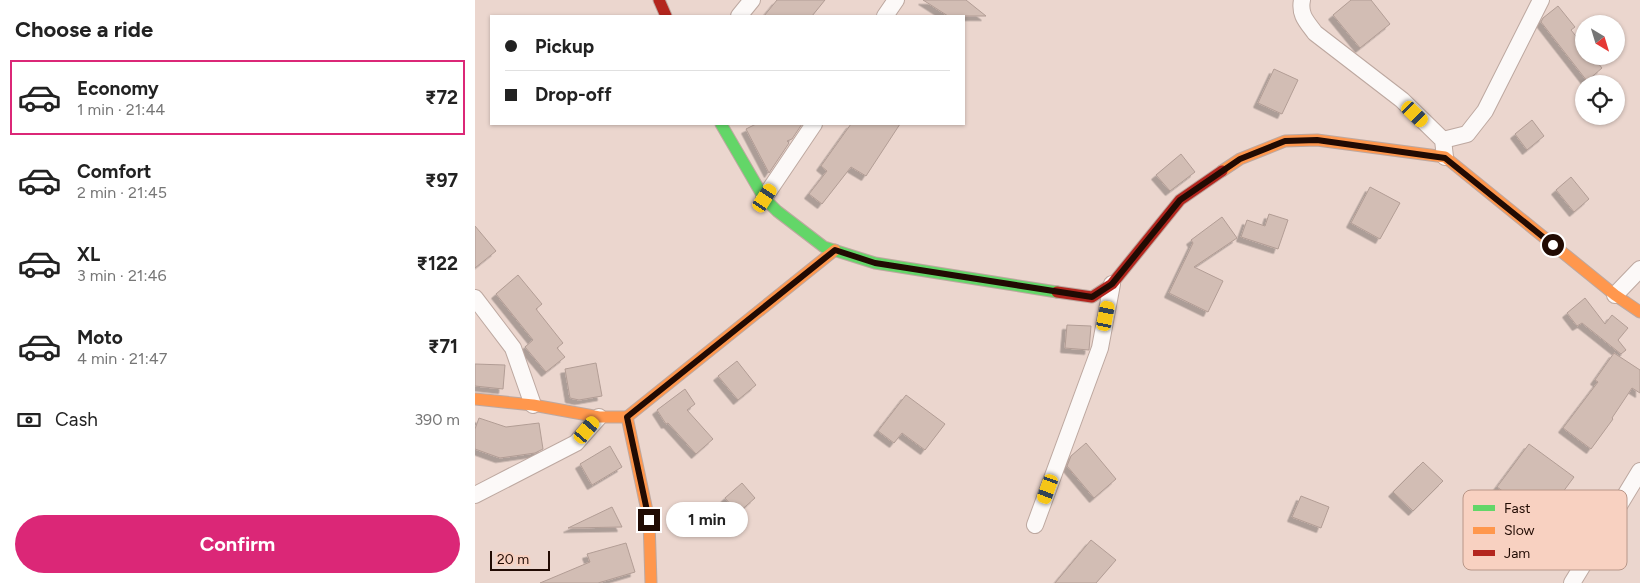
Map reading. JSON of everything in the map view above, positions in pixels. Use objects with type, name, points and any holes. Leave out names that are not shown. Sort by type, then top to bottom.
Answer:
[{"type":"street","points":[[659,0],[666,15]]},
{"type":"street","points":[[740,15],[752,0]]},
{"type":"street","points":[[886,15],[896,0]]},
{"type":"street","points":[[1302,0],[1300,8],[1305,20],[1315,33],[1402,100],[1443,140],[1445,158]]},
{"type":"street","points":[[1443,140],[1467,134],[1485,111],[1541,0]]},
{"type":"street","points":[[722,125],[765,198],[777,210],[824,247],[875,263],[1092,297],[1112,284],[1180,200],[1240,159],[1285,141],[1317,140],[1445,158],[1615,296],[1640,312]]},
{"type":"street","points":[[765,198],[813,125]]},
{"type":"street","points":[[475,399],[533,404],[599,417],[627,417],[835,250]]},
{"type":"street","points":[[1615,296],[1640,269]]},
{"type":"street","points":[[1035,525],[1100,348],[1112,284]]},
{"type":"street","points":[[475,298],[513,348],[533,404]]},
{"type":"street","points":[[475,495],[577,443],[599,417]]},
{"type":"street","points":[[627,417],[649,520],[651,583]]},
{"type":"street","points":[[1627,492],[1640,470]]},
{"type":"street","points":[[1572,583],[1580,570]]},
{"type":"building","points":[[777,0],[825,0],[813,15],[765,15]]},
{"type":"building","points":[[923,0],[966,0],[986,16],[965,16],[946,15]]},
{"type":"building","points":[[1351,0],[1371,0],[1390,24],[1360,48],[1333,15]]},
{"type":"building","points":[[1558,6],[1575,27],[1571,30],[1575,35],[1575,65],[1600,65],[1602,68],[1594,75],[1582,75],[1541,22],[1543,18]]},
{"type":"building","points":[[1274,69],[1298,80],[1282,114],[1258,103]]},
{"type":"building","points":[[1532,120],[1544,136],[1527,150],[1515,134]]},
{"type":"building","points":[[754,125],[801,125],[792,139],[787,141],[789,143],[769,173],[746,129]]},
{"type":"building","points":[[850,125],[899,125],[866,176],[851,167],[822,204],[809,194],[827,171],[821,166]]},
{"type":"building","points":[[1181,154],[1195,172],[1170,191],[1156,175]]},
{"type":"building","points":[[1571,177],[1589,199],[1574,212],[1556,190]]},
{"type":"building","points":[[1370,187],[1400,203],[1380,239],[1351,223]]},
{"type":"building","points":[[1269,214],[1288,220],[1278,249],[1241,237],[1247,220],[1265,226]]},
{"type":"building","points":[[1222,217],[1237,238],[1194,267],[1223,281],[1208,312],[1169,293],[1193,243],[1191,240]]},
{"type":"building","points":[[475,226],[496,251],[475,268]]},
{"type":"building","points":[[518,275],[542,304],[536,309],[563,343],[557,348],[565,357],[546,372],[525,347],[533,340],[496,294]]},
{"type":"building","points":[[1585,298],[1605,324],[1612,315],[1628,328],[1618,340],[1626,350],[1621,354],[1582,323],[1577,326],[1567,313]]},
{"type":"building","points":[[1067,325],[1091,326],[1089,350],[1065,348]]},
{"type":"building","points":[[1614,353],[1640,370],[1640,393],[1632,388],[1613,419],[1591,449],[1563,428],[1598,382],[1595,380]]},
{"type":"building","points":[[737,361],[756,385],[738,400],[718,376]]},
{"type":"building","points":[[596,363],[602,396],[579,400],[570,398],[565,369]]},
{"type":"building","points":[[475,364],[505,365],[503,389],[475,386]]},
{"type":"building","points":[[685,389],[695,404],[687,410],[713,439],[696,454],[668,423],[666,424],[657,410]]},
{"type":"building","points":[[906,395],[945,424],[925,450],[902,433],[894,443],[878,431]]},
{"type":"building","points":[[479,418],[506,427],[539,423],[543,449],[535,453],[500,458],[475,449],[475,429]]},
{"type":"building","points":[[1086,443],[1116,479],[1094,498],[1067,466],[1071,456]]},
{"type":"building","points":[[1529,444],[1574,477],[1564,490],[1501,490],[1497,487]]},
{"type":"building","points":[[610,446],[622,467],[592,485],[580,464]]},
{"type":"building","points":[[1423,462],[1443,481],[1413,511],[1393,492]]},
{"type":"building","points":[[742,483],[755,498],[738,513],[725,498]]},
{"type":"building","points":[[1301,496],[1329,507],[1321,528],[1292,517]]},
{"type":"building","points":[[612,507],[622,527],[568,528]]},
{"type":"building","points":[[1091,540],[1116,560],[1096,583],[1055,583]]},
{"type":"building","points":[[626,543],[635,572],[598,583],[540,583],[590,562],[587,554]]},
{"type":"traffic: fast","points":[[722,125],[764,198],[777,211],[824,247],[875,263],[1057,292]]},
{"type":"traffic: slow","points":[[1222,171],[1240,159],[1285,141],[1317,140],[1445,157],[1615,295],[1640,312]]},
{"type":"traffic: slow","points":[[627,417],[835,250]]},
{"type":"traffic: slow","points":[[475,399],[533,405],[599,417],[627,417],[649,520],[651,583]]},
{"type":"traffic: jam","points":[[659,0],[666,15]]},
{"type":"traffic: jam","points":[[1057,292],[1092,297],[1112,284],[1180,200],[1222,171]]},
{"type":"route","points":[[649,520],[627,417],[835,250],[875,263],[1092,297],[1112,284],[1180,200],[1240,159],[1285,141],[1317,140],[1445,158],[1553,245]]}]
